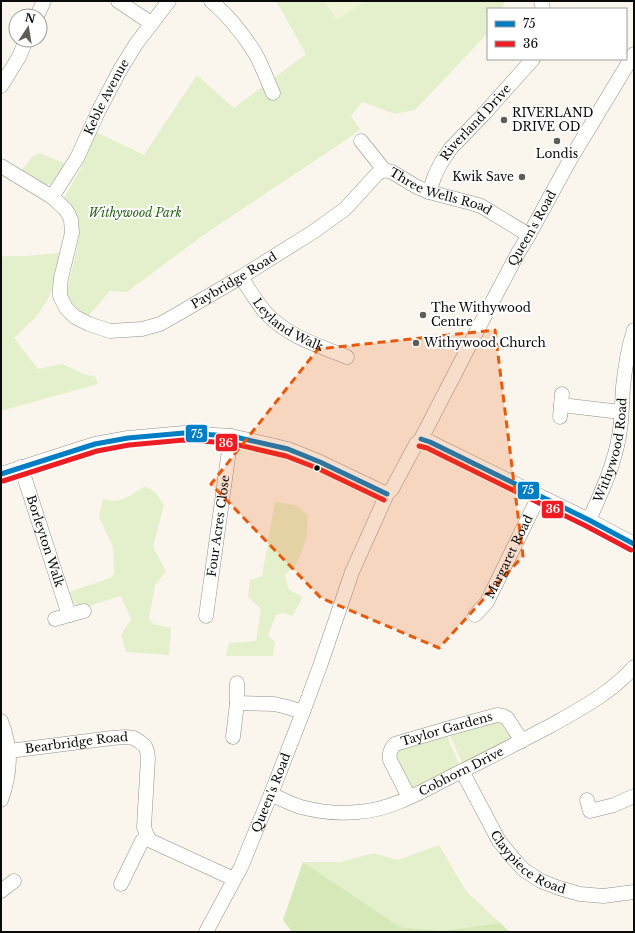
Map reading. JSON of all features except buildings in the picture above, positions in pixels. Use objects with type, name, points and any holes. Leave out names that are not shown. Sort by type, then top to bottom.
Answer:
[{"type":"street","points":[[118,1],[151,23]]},
{"type":"street","name":"Keble Avenue","points":[[52,197],[77,158],[99,110],[120,70],[136,44],[169,1]]},
{"type":"street","points":[[211,1],[234,24],[255,54],[273,93]]},
{"type":"street","points":[[1,86],[19,57],[23,48]]},
{"type":"street","name":"Queen's Road","points":[[206,932],[240,867],[271,794],[320,666],[352,572],[387,494],[392,489],[416,444],[421,439],[518,253],[571,158],[634,54]]},
{"type":"street","name":"Riverland Drive","points":[[429,192],[441,163],[451,148],[532,60]]},
{"type":"street","name":"Three Wells Road","points":[[361,141],[384,170],[392,172],[417,187],[429,192],[481,206],[529,235]]},
{"type":"street","points":[[1,166],[52,197]]},
{"type":"street","name":"Paybridge Road","points":[[52,197],[65,209],[72,220],[72,233],[60,288],[60,296],[66,308],[75,317],[89,324],[110,331],[142,330],[160,324],[241,277],[313,232],[346,209],[377,174],[384,170]]},
{"type":"street","name":"Leyland Walk","points":[[241,277],[257,302],[278,324],[305,340],[347,357]]},
{"type":"street","name":"Withywood Road","points":[[588,520],[614,460],[622,412],[623,386],[634,330]]},
{"type":"street","points":[[561,406],[622,412]]},
{"type":"street","points":[[1,474],[95,444],[128,438],[184,433],[231,436],[288,449],[320,462],[387,494]]},
{"type":"street","name":"Four Acres Close","points":[[206,616],[231,436]]},
{"type":"street","points":[[421,439],[430,442],[634,544]]},
{"type":"street","name":"Borleyton Walk","points":[[20,467],[69,615]]},
{"type":"street","name":"Margaret Road","points":[[475,615],[487,602],[539,496]]},
{"type":"street","points":[[55,619],[84,611]]},
{"type":"street","name":"Cobhorn Drive","points":[[271,794],[300,807],[322,812],[359,812],[383,808],[409,797],[522,741],[588,705],[632,673]]},
{"type":"street","points":[[233,737],[237,703],[237,683]]},
{"type":"street","points":[[237,703],[274,704],[303,712]]},
{"type":"street","name":"Taylor Gardens","points":[[409,797],[390,760],[389,754],[391,748],[395,744],[497,715],[507,718],[522,741]]},
{"type":"street","points":[[1,721],[9,751],[8,776],[1,800]]},
{"type":"street","name":"Bearbridge Road","points":[[9,751],[126,737],[134,738],[145,746],[148,758],[144,827],[147,836]]},
{"type":"street","name":"Claypiece Road","points":[[462,771],[499,841],[524,870],[541,881],[580,894],[603,896],[634,892]]},
{"type":"street","points":[[590,811],[614,805],[634,796]]},
{"type":"street","points":[[121,884],[142,841],[147,836],[151,841],[234,879]]},
{"type":"highlighted area","points":[[495,330],[523,556],[439,648],[321,598],[211,484],[318,349]]},
{"type":"green space","name":"Withywood Park","points":[[276,1],[505,1],[502,8],[487,8],[487,34],[415,110],[395,114],[362,102],[351,116],[360,129],[349,138],[205,234],[127,292],[110,291],[88,316],[75,307],[70,301],[67,293],[78,244],[79,224],[77,216],[70,204],[64,198],[81,168],[96,132],[144,155],[197,75],[234,108],[306,54]]},
{"type":"green space","points":[[324,1],[366,1],[337,20]]},
{"type":"green space","points":[[39,153],[67,164],[53,184],[44,185],[21,171],[32,157]]},
{"type":"green space","points":[[59,253],[52,289],[48,299],[36,317],[14,338],[38,369],[62,364],[86,375],[95,376],[98,384],[1,411],[1,257]]},
{"type":"green space","points":[[145,486],[155,492],[164,505],[153,547],[166,571],[155,585],[149,619],[154,624],[171,628],[169,655],[126,652],[121,635],[131,619],[121,596],[85,607],[75,605],[69,592],[110,578],[114,574],[113,547],[99,517],[103,499],[109,501],[120,500],[130,496]]},
{"type":"green space","points":[[275,502],[295,505],[308,515],[307,537],[297,563],[285,575],[289,590],[303,597],[292,616],[284,613],[276,615],[268,635],[275,642],[273,656],[226,656],[229,643],[256,641],[261,609],[248,597],[250,580],[262,576]]},
{"type":"green space","points":[[499,721],[514,735],[511,738],[462,763],[450,736],[465,729]]},
{"type":"green space","points":[[447,736],[459,764],[414,788],[409,788],[394,752],[397,748]]},
{"type":"green space","points":[[439,845],[466,891],[500,923],[442,931],[400,927],[303,862],[341,862],[373,853],[397,860]]},
{"type":"green space","points":[[303,862],[400,927],[442,931],[500,923],[510,932],[292,932],[283,920]]},
{"type":"transit line","name":"75","points":[[1,474],[95,444],[128,438],[184,433],[231,436],[288,449],[320,462],[387,494]]},
{"type":"transit line","name":"75","points":[[421,439],[430,442],[589,520],[634,544]]},
{"type":"transit line","name":"36","points":[[3,481],[97,451],[129,445],[184,440],[230,443],[286,456],[317,468],[384,500]]},
{"type":"transit line","name":"36","points":[[419,446],[427,448],[586,526],[631,550]]},
{"type":"place","name":"RIVERLAND DRIVE OD","points":[[504,120]]},
{"type":"place","name":"Londis","points":[[557,141]]},
{"type":"place","name":"Kwik Save","points":[[522,177]]},
{"type":"place","name":"The Withywood Centre","points":[[423,315]]},
{"type":"place","name":"Withywood Church","points":[[416,343]]}]
